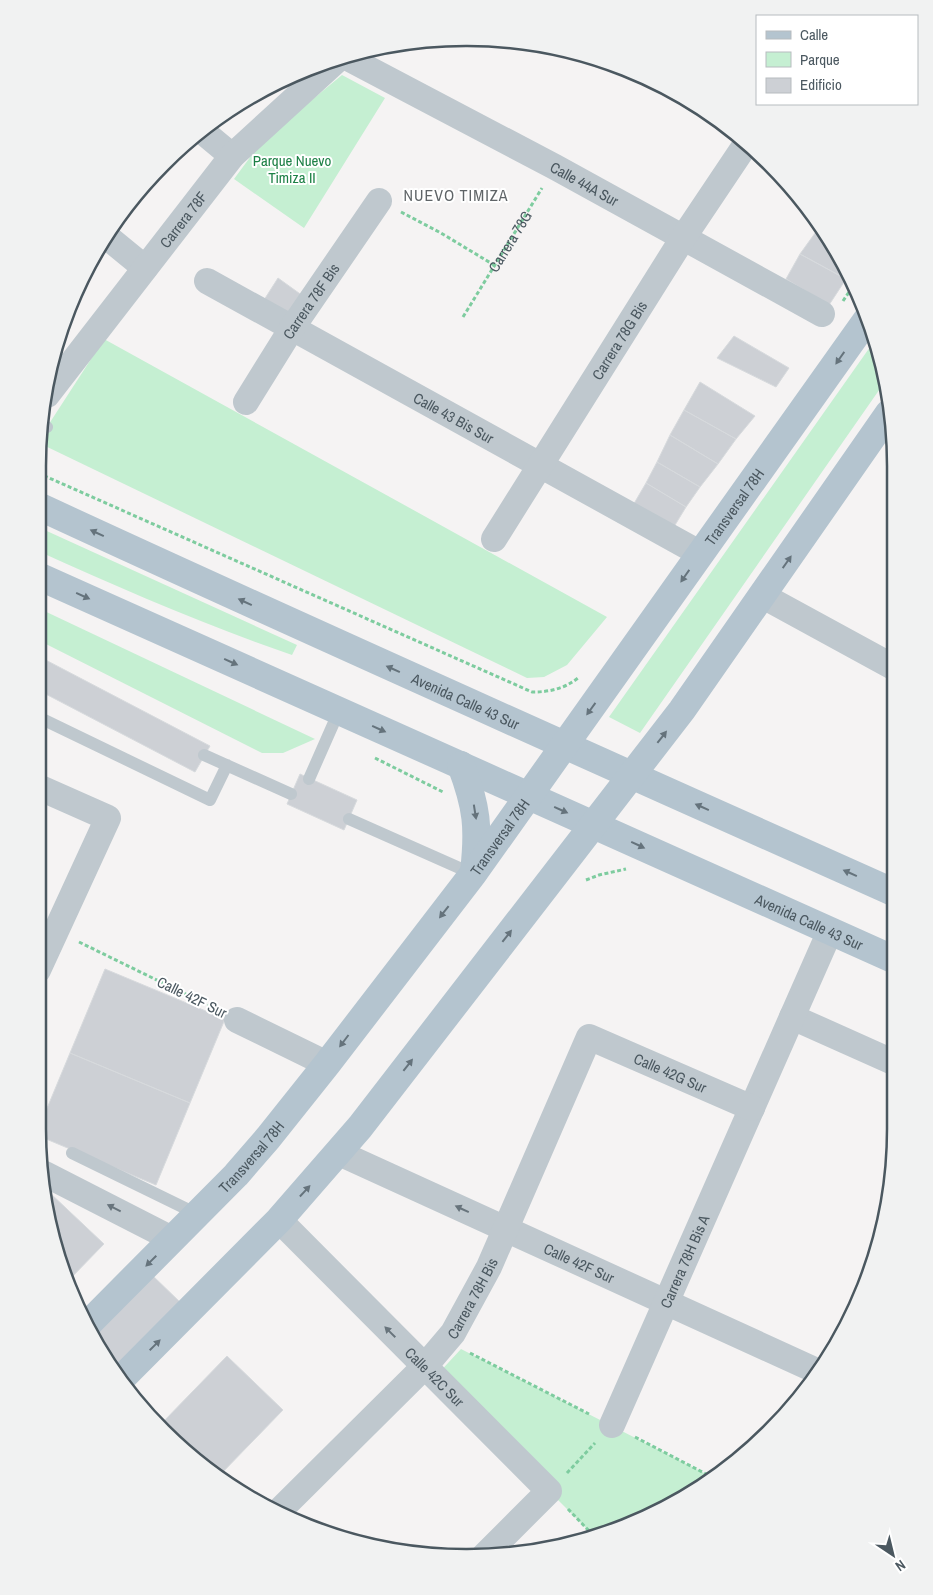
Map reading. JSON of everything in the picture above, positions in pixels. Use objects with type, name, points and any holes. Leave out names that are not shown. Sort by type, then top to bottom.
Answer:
[{"type":"main road","name":"Transversal 78H","points":[[93,1319],[252,1157],[327,1064],[474,874],[862,326]]},
{"type":"main road","points":[[126,1374],[279,1220],[339,1153],[687,703],[884,422]]},
{"type":"main road","name":"Avenida Calle 43 Sur","points":[[46,510],[286,621],[887,891]]},
{"type":"main road","name":"Avenida Calle 43 Sur","points":[[46,580],[887,957]]},
{"type":"main road","points":[[461,765],[468,784],[476,819],[477,840],[474,874]]},
{"type":"street","name":"Calle 44A Sur","points":[[344,65],[555,167],[822,314]]},
{"type":"street","name":"Carrera 78F","points":[[54,386],[232,156],[323,72]]},
{"type":"street","points":[[207,136],[232,156]]},
{"type":"street","name":"Carrera 78G Bis","points":[[494,539],[683,238],[742,150]]},
{"type":"street","name":"Carrera 78F Bis","points":[[246,402],[292,328],[379,201]]},
{"type":"street","points":[[112,241],[145,268]]},
{"type":"street","name":"Calle 43 Bis Sur","points":[[207,281],[701,554]]},
{"type":"street","points":[[763,596],[887,664]]},
{"type":"street","points":[[46,791],[108,818],[46,953]]},
{"type":"street","name":"Carrera 78H Bis A","points":[[612,1425],[830,931]]},
{"type":"street","points":[[792,1018],[887,1060]]},
{"type":"street","name":"Calle 42F Sur","points":[[238,1020],[327,1064]]},
{"type":"street","name":"Calle 42G Sur","points":[[589,1037],[752,1108]]},
{"type":"street","name":"Carrera 78H Bis","points":[[284,1506],[425,1366],[453,1333],[473,1299],[506,1229],[589,1037]]},
{"type":"street","name":"Calle 42F Sur","points":[[339,1153],[811,1368]]},
{"type":"street","points":[[49,1176],[172,1239]]},
{"type":"street","name":"Calle 42C Sur","points":[[279,1220],[549,1491]]},
{"type":"street","points":[[492,1548],[549,1491]]},
{"type":"lane","points":[[309,779],[339,711]]},
{"type":"lane","points":[[46,721],[210,800],[227,765]]},
{"type":"lane","points":[[204,755],[291,794]]},
{"type":"lane","points":[[349,819],[474,874]]},
{"type":"lane","points":[[72,1153],[197,1214]]},
{"type":"path","name":"Carrera 78G","points":[[462,317],[555,167]]},
{"type":"path","points":[[379,201],[441,233],[494,265]]},
{"type":"path","points":[[46,477],[532,692],[511,722]]},
{"type":"path","name":"Calle 42F Sur","points":[[56,931],[238,1020]]},
{"type":"path","points":[[446,1341],[706,1474]]},
{"type":"path","points":[[588,1530],[549,1491],[612,1425]]},
{"type":"green space","name":"Parque Nuevo Timiza II","points":[[342,75],[385,98],[304,228],[234,179],[262,141]]},
{"type":"green space","points":[[104,339],[607,617],[567,665],[544,677],[527,678],[47,447],[49,425]]},
{"type":"green space","points":[[869,348],[880,389],[640,733],[609,717]]},
{"type":"green space","points":[[46,531],[297,645],[292,655],[164,606],[46,555]]},
{"type":"green space","points":[[46,612],[315,739],[283,753],[262,753],[46,644]]},
{"type":"green space","points":[[461,1349],[706,1474],[677,1492],[627,1517],[588,1530],[435,1377]]},
{"type":"building","points":[[816,232],[840,276],[800,254]]},
{"type":"building","points":[[800,254],[840,276],[844,282],[829,305],[786,279]]},
{"type":"building","points":[[278,278],[303,296],[289,316],[264,300]]},
{"type":"building","points":[[734,336],[789,368],[776,387],[717,358]]},
{"type":"building","points":[[700,382],[755,416],[736,439],[684,410]]},
{"type":"building","points":[[684,410],[736,439],[718,464],[670,435]]},
{"type":"building","points":[[670,435],[718,464],[700,487],[657,462]]},
{"type":"building","points":[[657,462],[700,487],[686,507],[646,483]]},
{"type":"building","points":[[646,483],[686,507],[672,530],[632,507]]},
{"type":"building","points":[[46,660],[210,746],[195,772],[46,694]]},
{"type":"building","points":[[300,774],[357,800],[344,830],[287,804]]},
{"type":"building","points":[[105,969],[225,1019],[190,1103],[70,1053]]},
{"type":"building","points":[[70,1053],[190,1103],[156,1185],[46,1139],[46,1111]]},
{"type":"building","points":[[52,1195],[104,1244],[73,1276],[61,1237]]},
{"type":"building","points":[[151,1274],[182,1304],[120,1367],[97,1327]]},
{"type":"building","points":[[227,1356],[283,1410],[224,1471],[189,1444],[164,1421]]},
{"type":"district","name":"NUEVO TIMIZA","points":[[456,195]]}]
